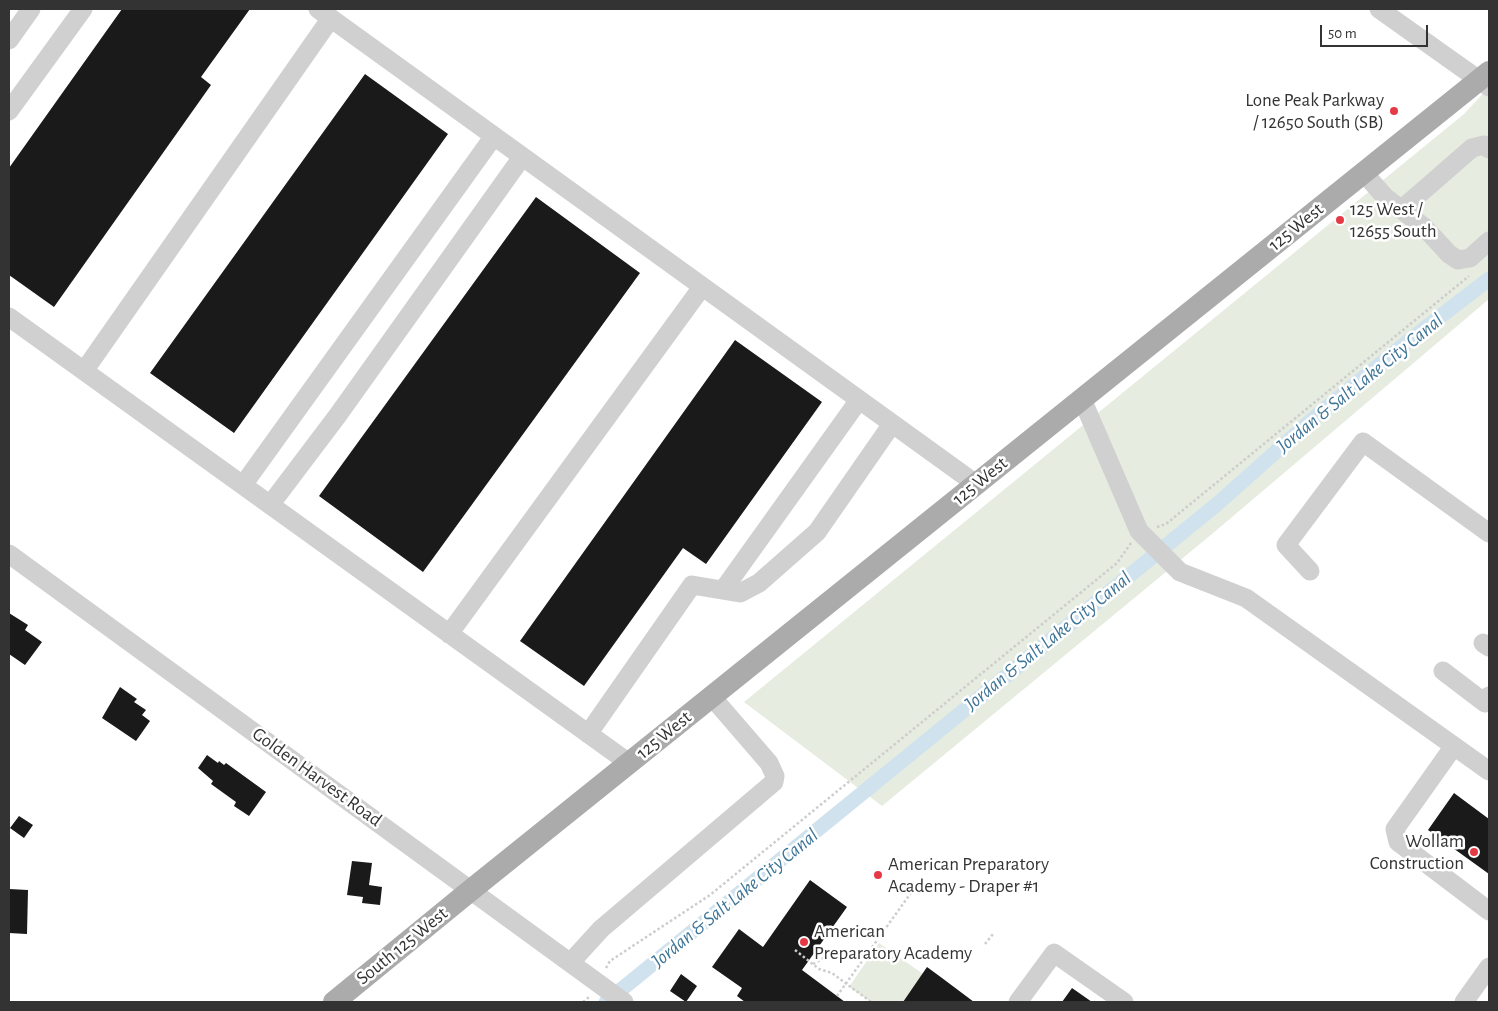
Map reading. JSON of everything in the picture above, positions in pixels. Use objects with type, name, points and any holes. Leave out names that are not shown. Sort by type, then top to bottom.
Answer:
[{"type":"main road","name":"125 West","points":[[471,890],[1364,173],[1486,79]]},
{"type":"main road","name":"South 125 West","points":[[334,1002],[471,890]]},
{"type":"street","points":[[9,40],[31,9]]},
{"type":"street","points":[[9,111],[83,9]]},
{"type":"street","points":[[1379,9],[1486,79]]},
{"type":"street","points":[[84,371],[324,13],[976,484]]},
{"type":"street","points":[[243,486],[494,136]]},
{"type":"street","points":[[1402,209],[1472,148],[1487,147]]},
{"type":"street","points":[[270,505],[338,415],[522,157]]},
{"type":"street","points":[[1364,173],[1385,197],[1424,227],[1449,254],[1458,260],[1472,264],[1489,241]]},
{"type":"street","points":[[449,634],[702,286]]},
{"type":"street","points":[[9,317],[628,763]]},
{"type":"street","points":[[1082,399],[1141,533],[1180,572],[1246,598],[1489,771]]},
{"type":"street","points":[[723,590],[859,400]]},
{"type":"street","points":[[588,734],[692,585],[740,593],[758,584],[817,532],[892,424]]},
{"type":"street","points":[[1310,571],[1286,544],[1363,442],[1489,533]]},
{"type":"street","name":"Golden Harvest Road","points":[[9,554],[623,1002]]},
{"type":"street","points":[[1443,671],[1484,703],[1489,696]]},
{"type":"street","points":[[570,963],[601,929],[774,782],[775,776],[769,762],[712,697]]},
{"type":"street","points":[[1454,746],[1395,829],[1398,842],[1489,911]]},
{"type":"street","points":[[1018,1002],[1054,953],[1124,1002]]},
{"type":"street","points":[[1464,1002],[1489,966]]},
{"type":"path","points":[[582,1002],[600,985],[610,962],[710,895],[1117,563],[1141,533],[1166,524],[1472,264]]},
{"type":"path","points":[[837,996],[913,890]]},
{"type":"path","points":[[986,944],[993,934]]},
{"type":"path","points":[[796,950],[819,969],[832,973],[871,1002]]},
{"type":"path","points":[[814,964],[831,954]]},
{"type":"shaded area","points":[[1489,87],[1489,299],[1212,534],[882,806],[744,702],[1464,114]]},
{"type":"shaded area","points":[[879,943],[923,974],[903,1002],[871,1002],[849,987]]},
{"type":"building","points":[[122,9],[250,9],[201,77],[211,85],[54,307],[9,275],[9,168]]},
{"type":"building","points":[[365,74],[448,134],[234,433],[150,373]]},
{"type":"building","points":[[536,197],[640,273],[423,572],[319,496]]},
{"type":"building","points":[[735,340],[822,402],[706,564],[683,548],[584,686],[520,641]]},
{"type":"building","points":[[9,613],[28,625],[25,630],[42,642],[25,665],[9,654]]},
{"type":"building","points":[[120,687],[137,699],[134,702],[146,710],[142,715],[150,721],[136,741],[102,718]]},
{"type":"building","points":[[207,755],[218,763],[219,761],[224,765],[226,763],[266,792],[249,816],[234,806],[236,802],[211,784],[213,781],[198,768]]},
{"type":"building","name":"Wollam Construction","points":[[1454,793],[1489,819],[1489,874],[1428,830]]},
{"type":"building","points":[[19,816],[33,825],[24,838],[10,828]]},
{"type":"building","points":[[352,861],[372,863],[369,885],[382,887],[380,905],[362,903],[363,897],[347,895]]},
{"type":"building","name":"American Preparatory Academy","points":[[810,880],[847,907],[802,970],[845,1002],[745,1002],[737,996],[742,988],[712,967],[739,929],[763,947]]},
{"type":"building","points":[[9,889],[28,890],[27,934],[9,933]]},
{"type":"building","name":"American Preparatory Academy","points":[[927,967],[942,978],[974,1002],[903,1002]]},
{"type":"building","points":[[681,974],[697,986],[686,1002],[670,991]]},
{"type":"building","points":[[1072,988],[1092,1002],[1062,1002]]},
{"type":"waterway","name":"Jordan & Salt Lake City Canal","points":[[606,1002],[1216,505],[1315,417],[1489,279]]},
{"type":"place","name":"Lone Peak Parkway / 12650 South (SB)","points":[[1394,111]]},
{"type":"place","name":"125 West / 12655 South","points":[[1340,220]]},
{"type":"place","name":"Wollam Construction","points":[[1474,852]]},
{"type":"place","name":"American Preparatory Academy - Draper #1","points":[[878,875]]},
{"type":"place","name":"American Preparatory Academy","points":[[804,942]]}]
